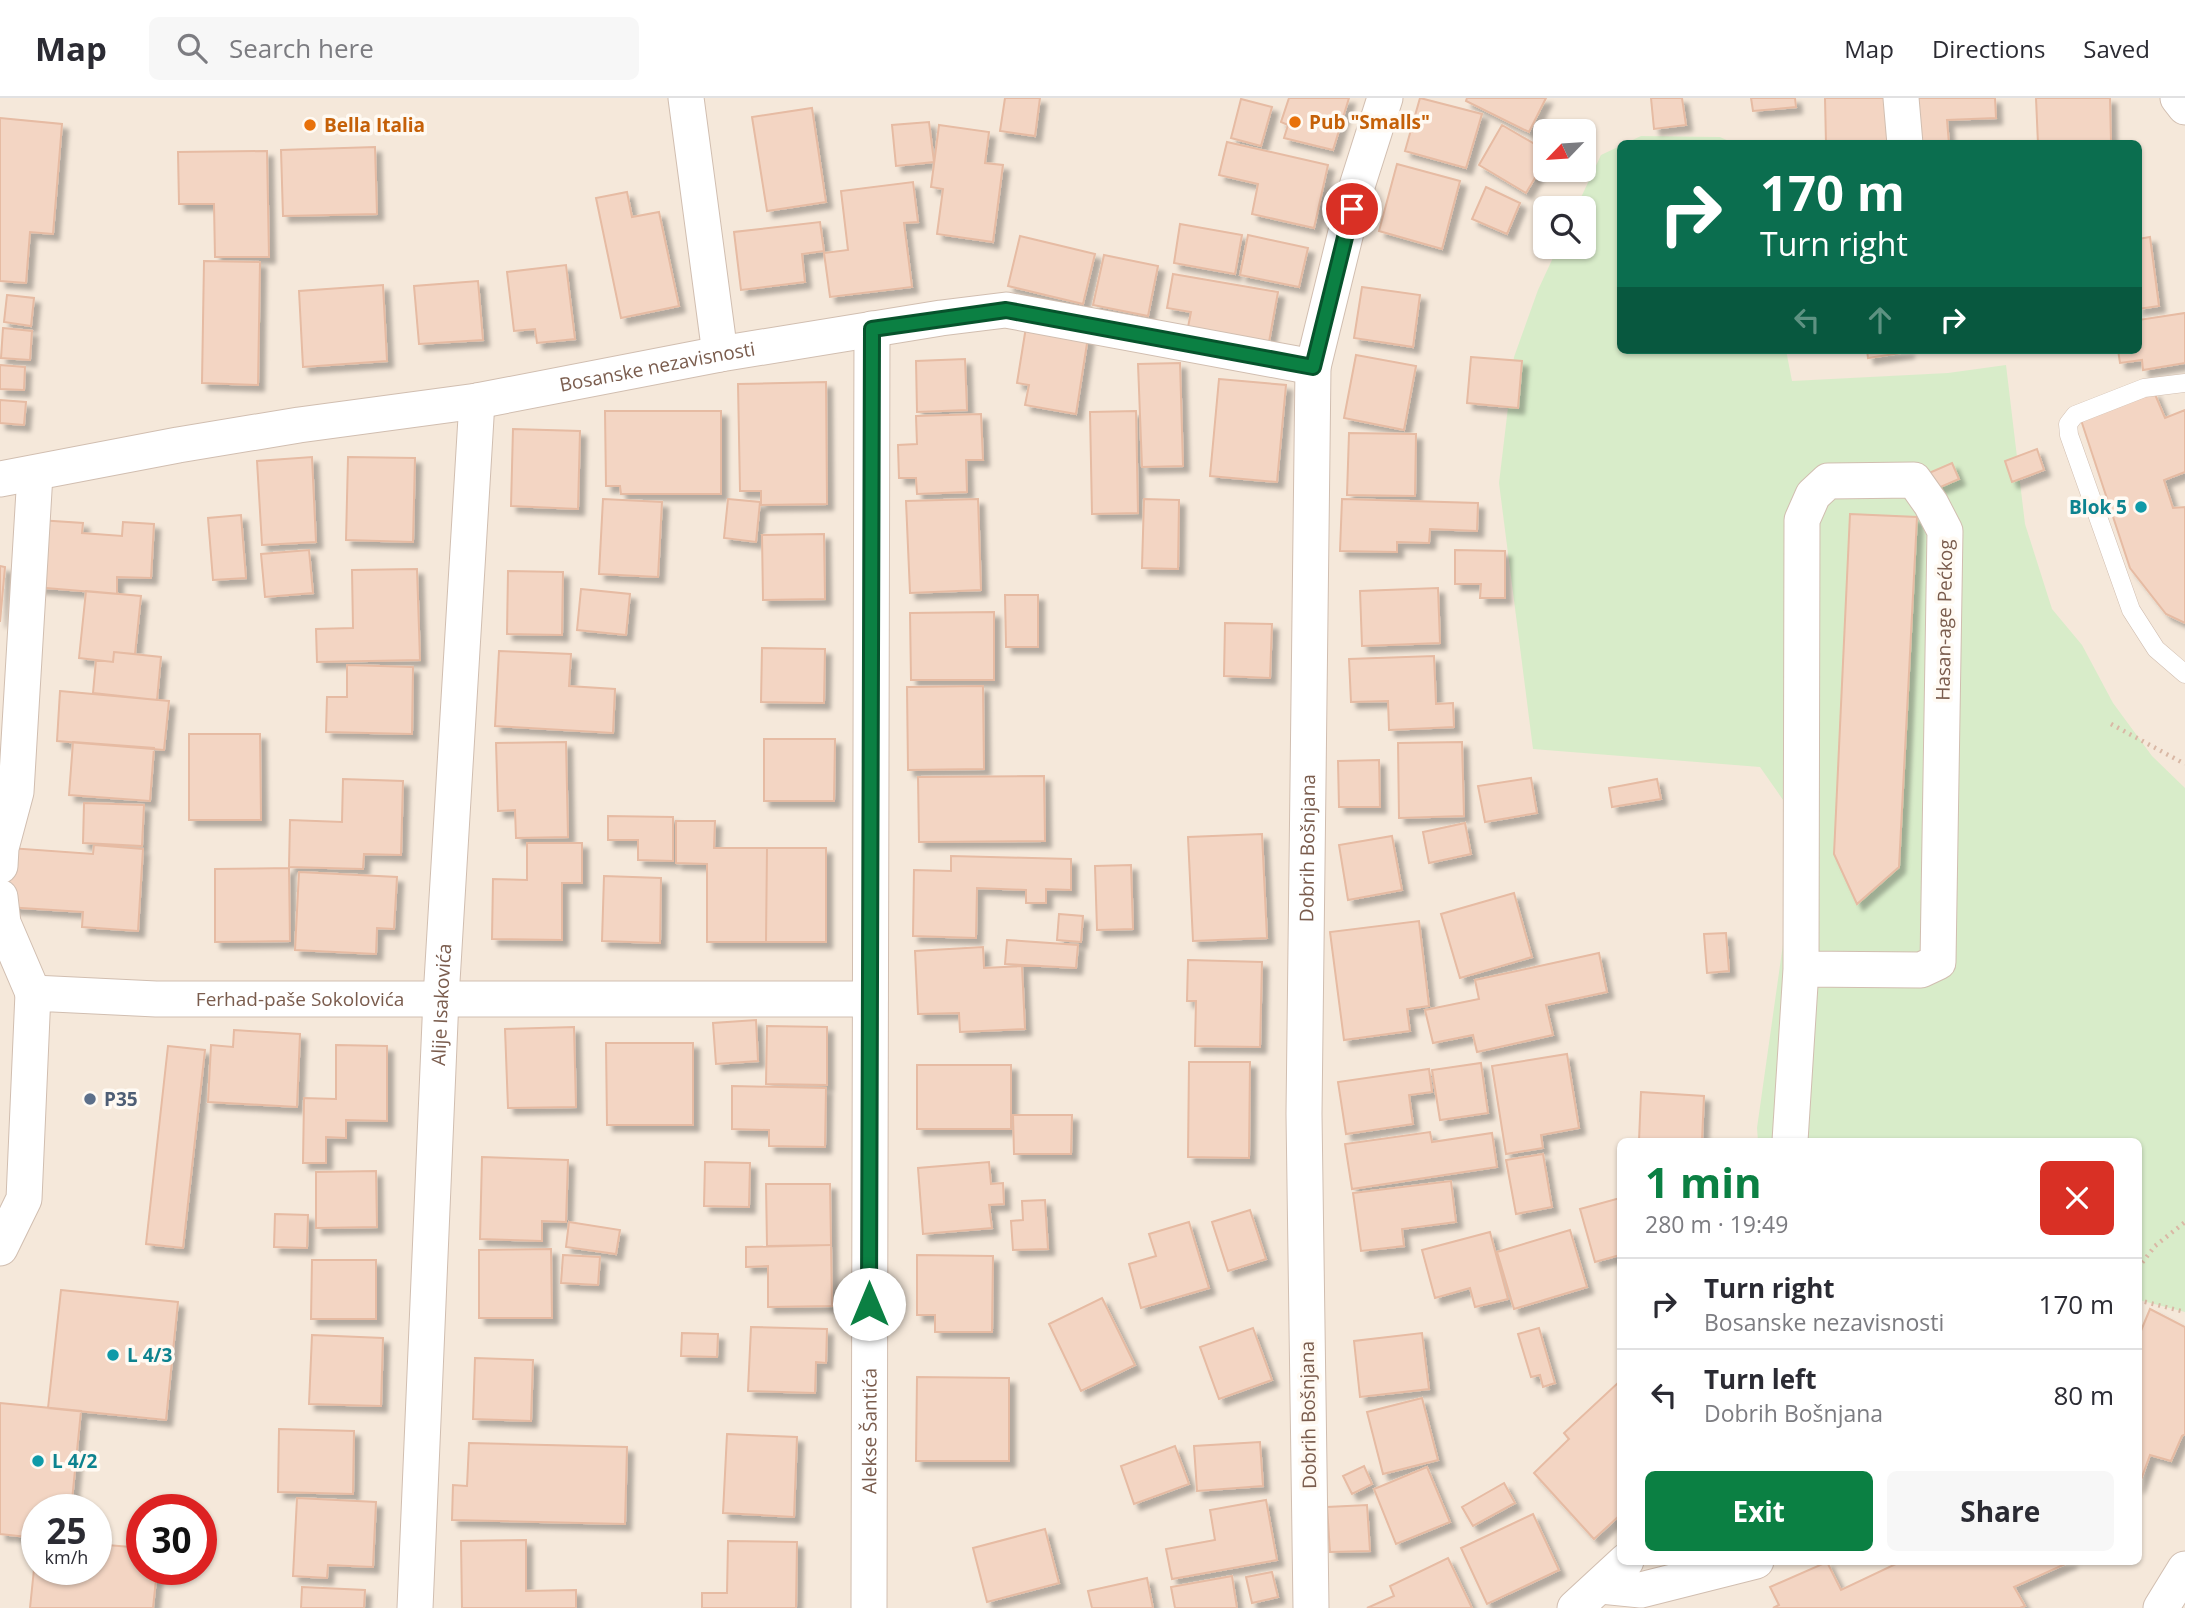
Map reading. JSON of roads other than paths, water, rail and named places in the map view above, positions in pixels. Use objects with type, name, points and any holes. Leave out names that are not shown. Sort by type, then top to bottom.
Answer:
[{"type":"street","points":[[686,98],[720,354]]},
{"type":"street","name":"Dobrih Bošnjana","points":[[1311,1608],[1304,1114],[1313,367],[1358,183],[1385,98]]},
{"type":"street","points":[[1901,98],[1905,140]]},
{"type":"street","points":[[2178,98],[2185,107]]},
{"type":"street","name":"Bosanske nezavisnosti","points":[[0,479],[178,445],[299,425],[477,401],[720,354],[1006,310],[1313,367]]},
{"type":"street","name":"Alekse Šantića","points":[[869,1608],[872,329]]},
{"type":"street","name":"Alije Isakovića","points":[[415,1608],[441,998],[477,401]]},
{"type":"street","points":[[0,866],[1,848],[16,792],[11,692],[35,474]]},
{"type":"street","name":"Hasan-age Pećkog","points":[[1790,1138],[1801,969],[1802,520],[1813,495],[1828,481],[1914,480],[1945,531],[1938,962],[1921,970],[1801,969]]},
{"type":"street","points":[[0,897],[3,923],[33,993],[24,1199],[0,1248]]},
{"type":"street","name":"Ferhad-paše Sokolovića","points":[[33,993],[156,999],[870,999]]},
{"type":"street","points":[[1606,1597],[1624,1565]]},
{"type":"street","points":[[1575,1608],[1606,1597],[1740,1565]]},
{"type":"street","points":[[2161,1608],[2185,1569]]},
{"type":"lane","points":[[2185,383],[2144,388],[2075,415],[2068,424],[2069,435],[2131,610],[2156,649],[2185,674]]},
{"type":"place","name":"Pub \"Smalls\"","points":[[1295,122]]},
{"type":"place","name":"Bella Italia","points":[[310,125]]},
{"type":"place","name":"Blok 5","points":[[2141,507]]},
{"type":"place","name":"P35","points":[[90,1099]]},
{"type":"place","name":"L 4/3","points":[[113,1355]]},
{"type":"place","name":"L 4/2","points":[[38,1461]]}]
